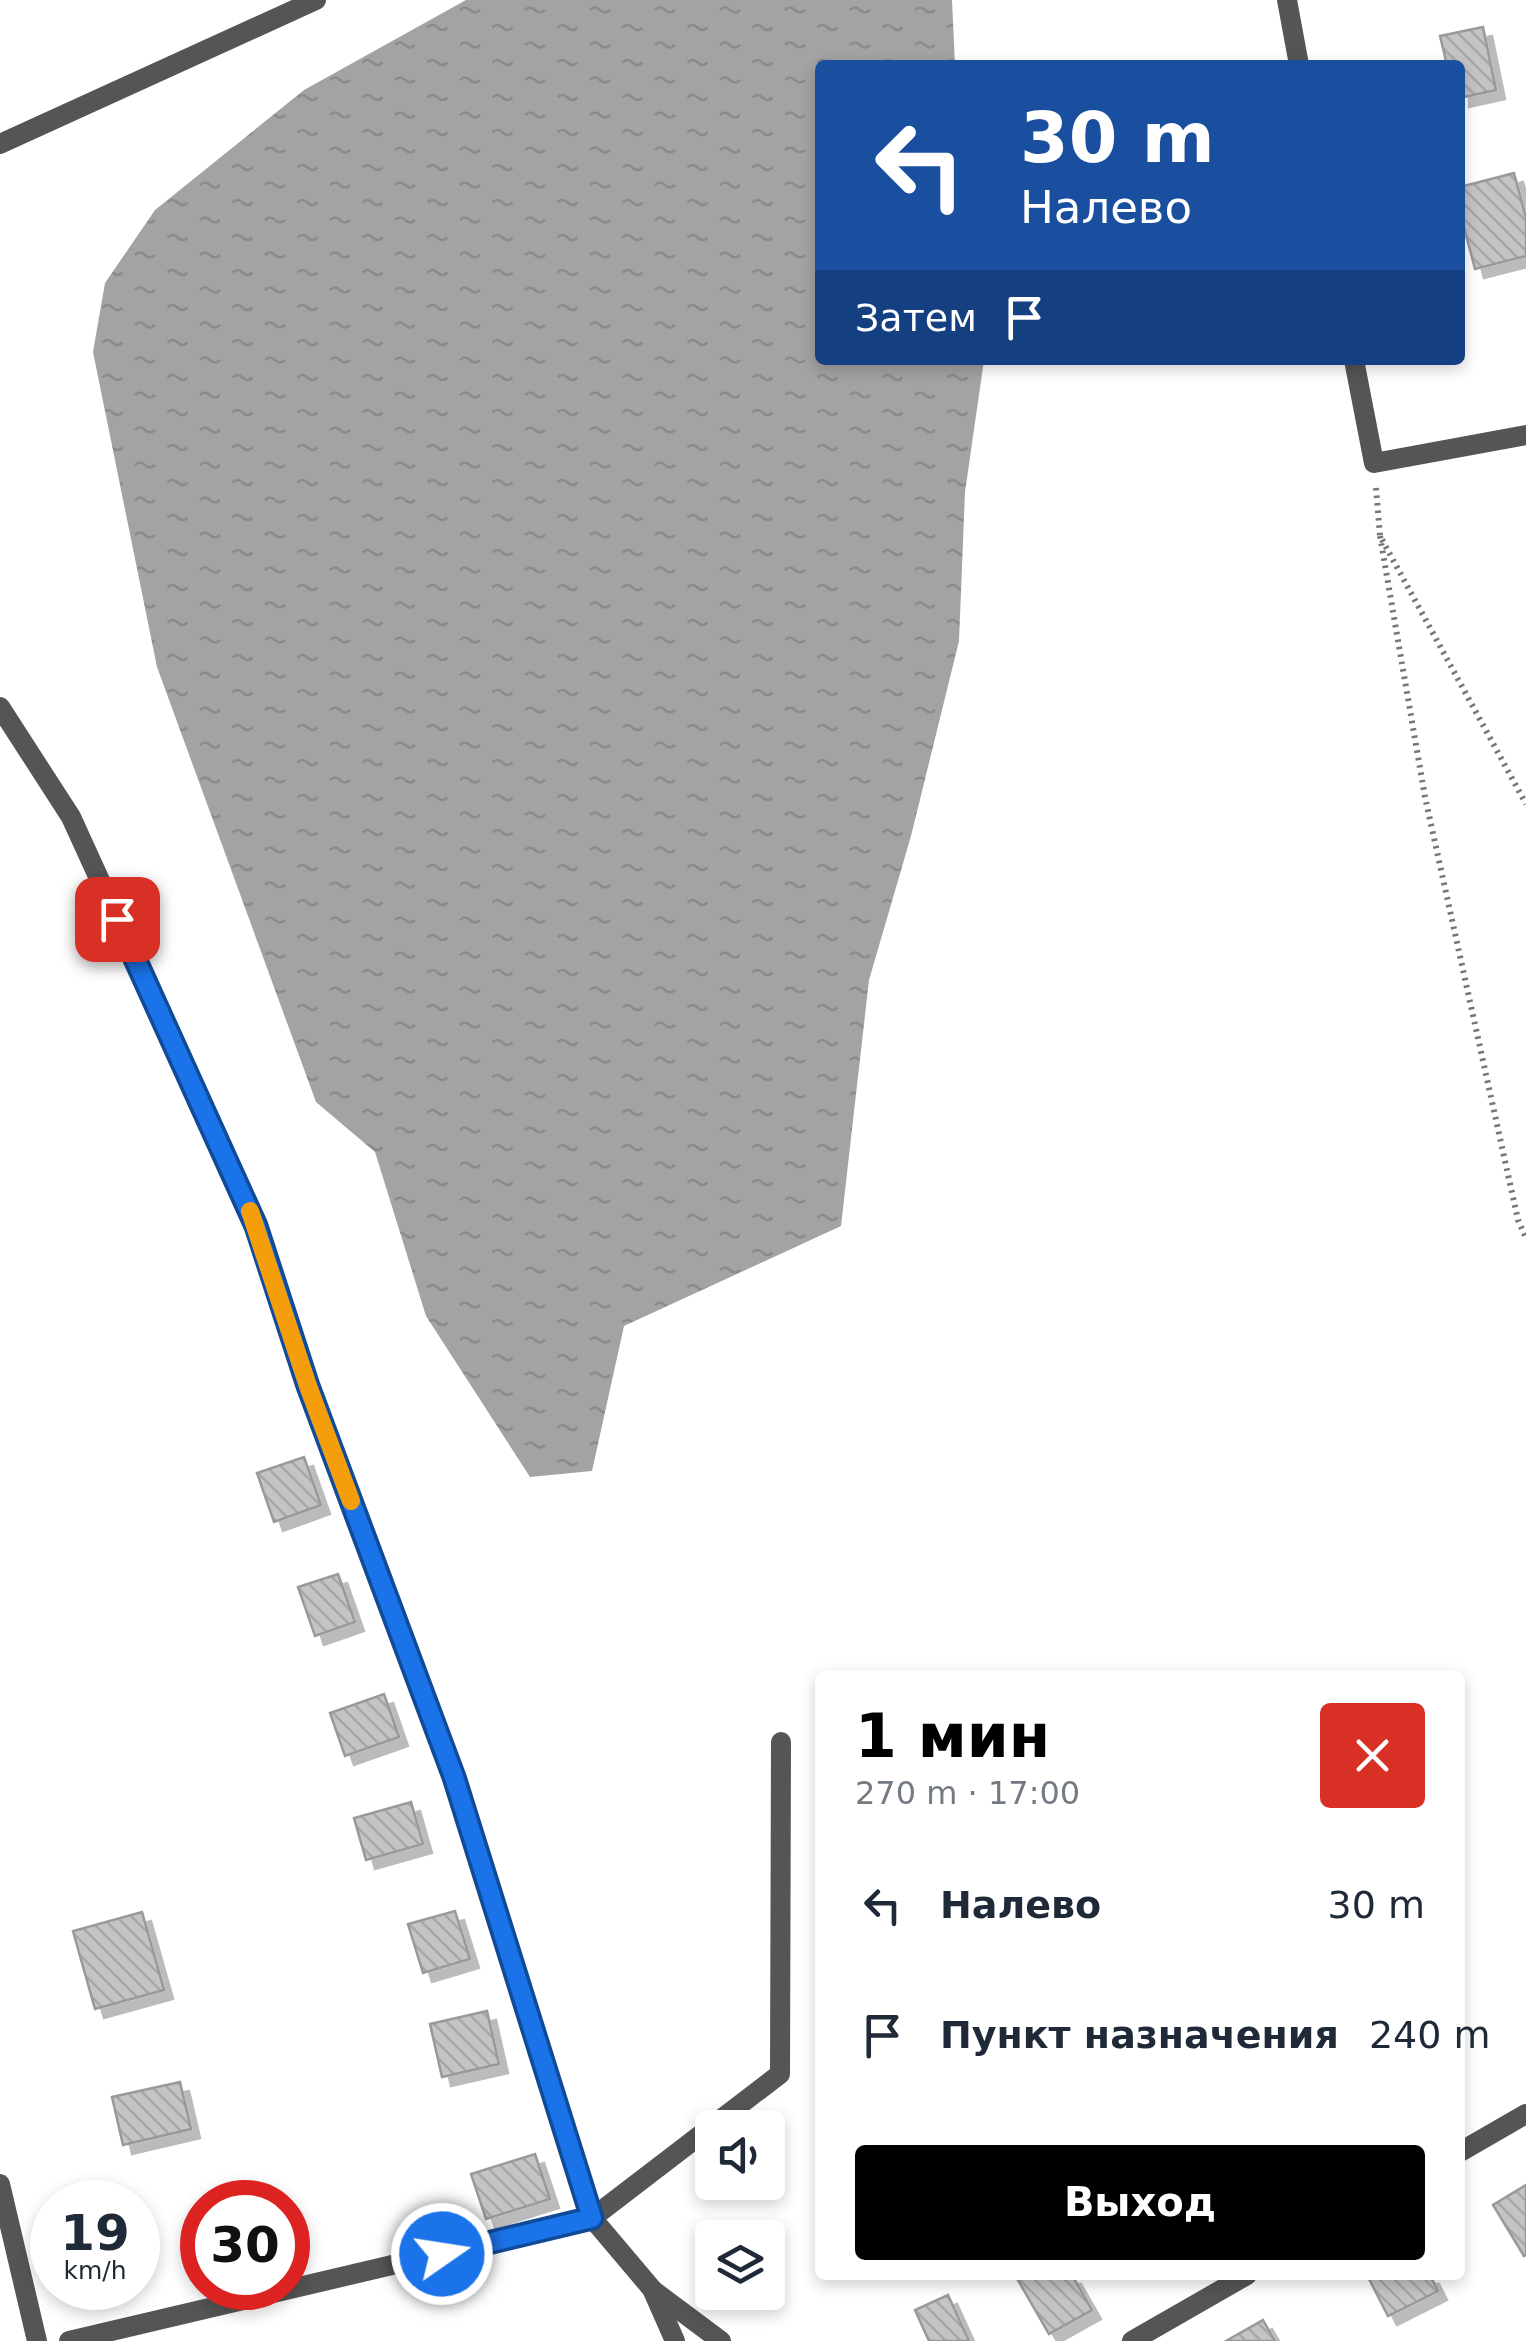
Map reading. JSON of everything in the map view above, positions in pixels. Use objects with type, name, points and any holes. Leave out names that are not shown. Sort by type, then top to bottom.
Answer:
[{"type":"street","points":[[0,144],[273,9],[316,0]]},
{"type":"street","points":[[1286,0],[1298,60]]},
{"type":"street","points":[[1355,365],[1374,463],[1526,435]]},
{"type":"street","points":[[0,707],[71,817],[256,1226],[308,1386],[454,1777],[592,2218],[652,2289],[720,2341]]},
{"type":"street","points":[[69,2341],[592,2218],[780,2074],[781,1742]]},
{"type":"street","points":[[1465,2149],[1526,2114]]},
{"type":"street","points":[[0,2184],[37,2341]]},
{"type":"street","points":[[1132,2341],[1238,2280]]},
{"type":"street","points":[[652,2289],[676,2341]]},
{"type":"path","points":[[1374,463],[1380,536],[1425,797],[1518,1220],[1526,1238]]},
{"type":"path","points":[[1380,536],[1526,804]]},
{"type":"water","points":[[466,0],[952,0],[955,60],[815,60],[815,365],[983,365],[965,492],[959,641],[911,836],[869,980],[841,1226],[624,1326],[592,1471],[530,1477],[426,1316],[375,1152],[316,1102],[157,667],[93,352],[105,283],[155,210],[304,90]]},
{"type":"building","points":[[1483,27],[1496,90],[1465,97],[1465,60],[1446,60],[1440,36]]},
{"type":"building","points":[[1514,173],[1526,218],[1526,256],[1475,269],[1465,231],[1465,186]]},
{"type":"building","points":[[304,1457],[321,1505],[274,1522],[257,1473]]},
{"type":"building","points":[[338,1574],[355,1622],[315,1636],[298,1587]]},
{"type":"building","points":[[384,1694],[399,1737],[345,1756],[330,1713]]},
{"type":"building","points":[[411,1802],[423,1844],[366,1860],[354,1818]]},
{"type":"building","points":[[455,1911],[470,1959],[423,1973],[408,1924]]},
{"type":"building","points":[[142,1912],[164,1990],[95,2009],[73,1931]]},
{"type":"building","points":[[487,2011],[499,2064],[442,2077],[430,2024]]},
{"type":"building","points":[[180,2082],[191,2129],[123,2145],[112,2097]]},
{"type":"building","points":[[535,2154],[550,2199],[486,2219],[471,2174]]},
{"type":"building","points":[[1526,2185],[1526,2255],[1524,2256],[1493,2205]]},
{"type":"building","points":[[1018,2280],[1075,2280],[1092,2310],[1049,2334]]},
{"type":"building","points":[[1370,2280],[1432,2280],[1438,2291],[1388,2316]]},
{"type":"building","points":[[948,2295],[969,2341],[929,2341],[915,2310]]},
{"type":"building","points":[[1263,2320],[1275,2341],[1226,2341]]},
{"type":"slow traffic","points":[[250,1211],[351,1501]]},
{"type":"route","points":[[117,919],[256,1226],[308,1386],[454,1777],[592,2218],[442,2254]]}]
